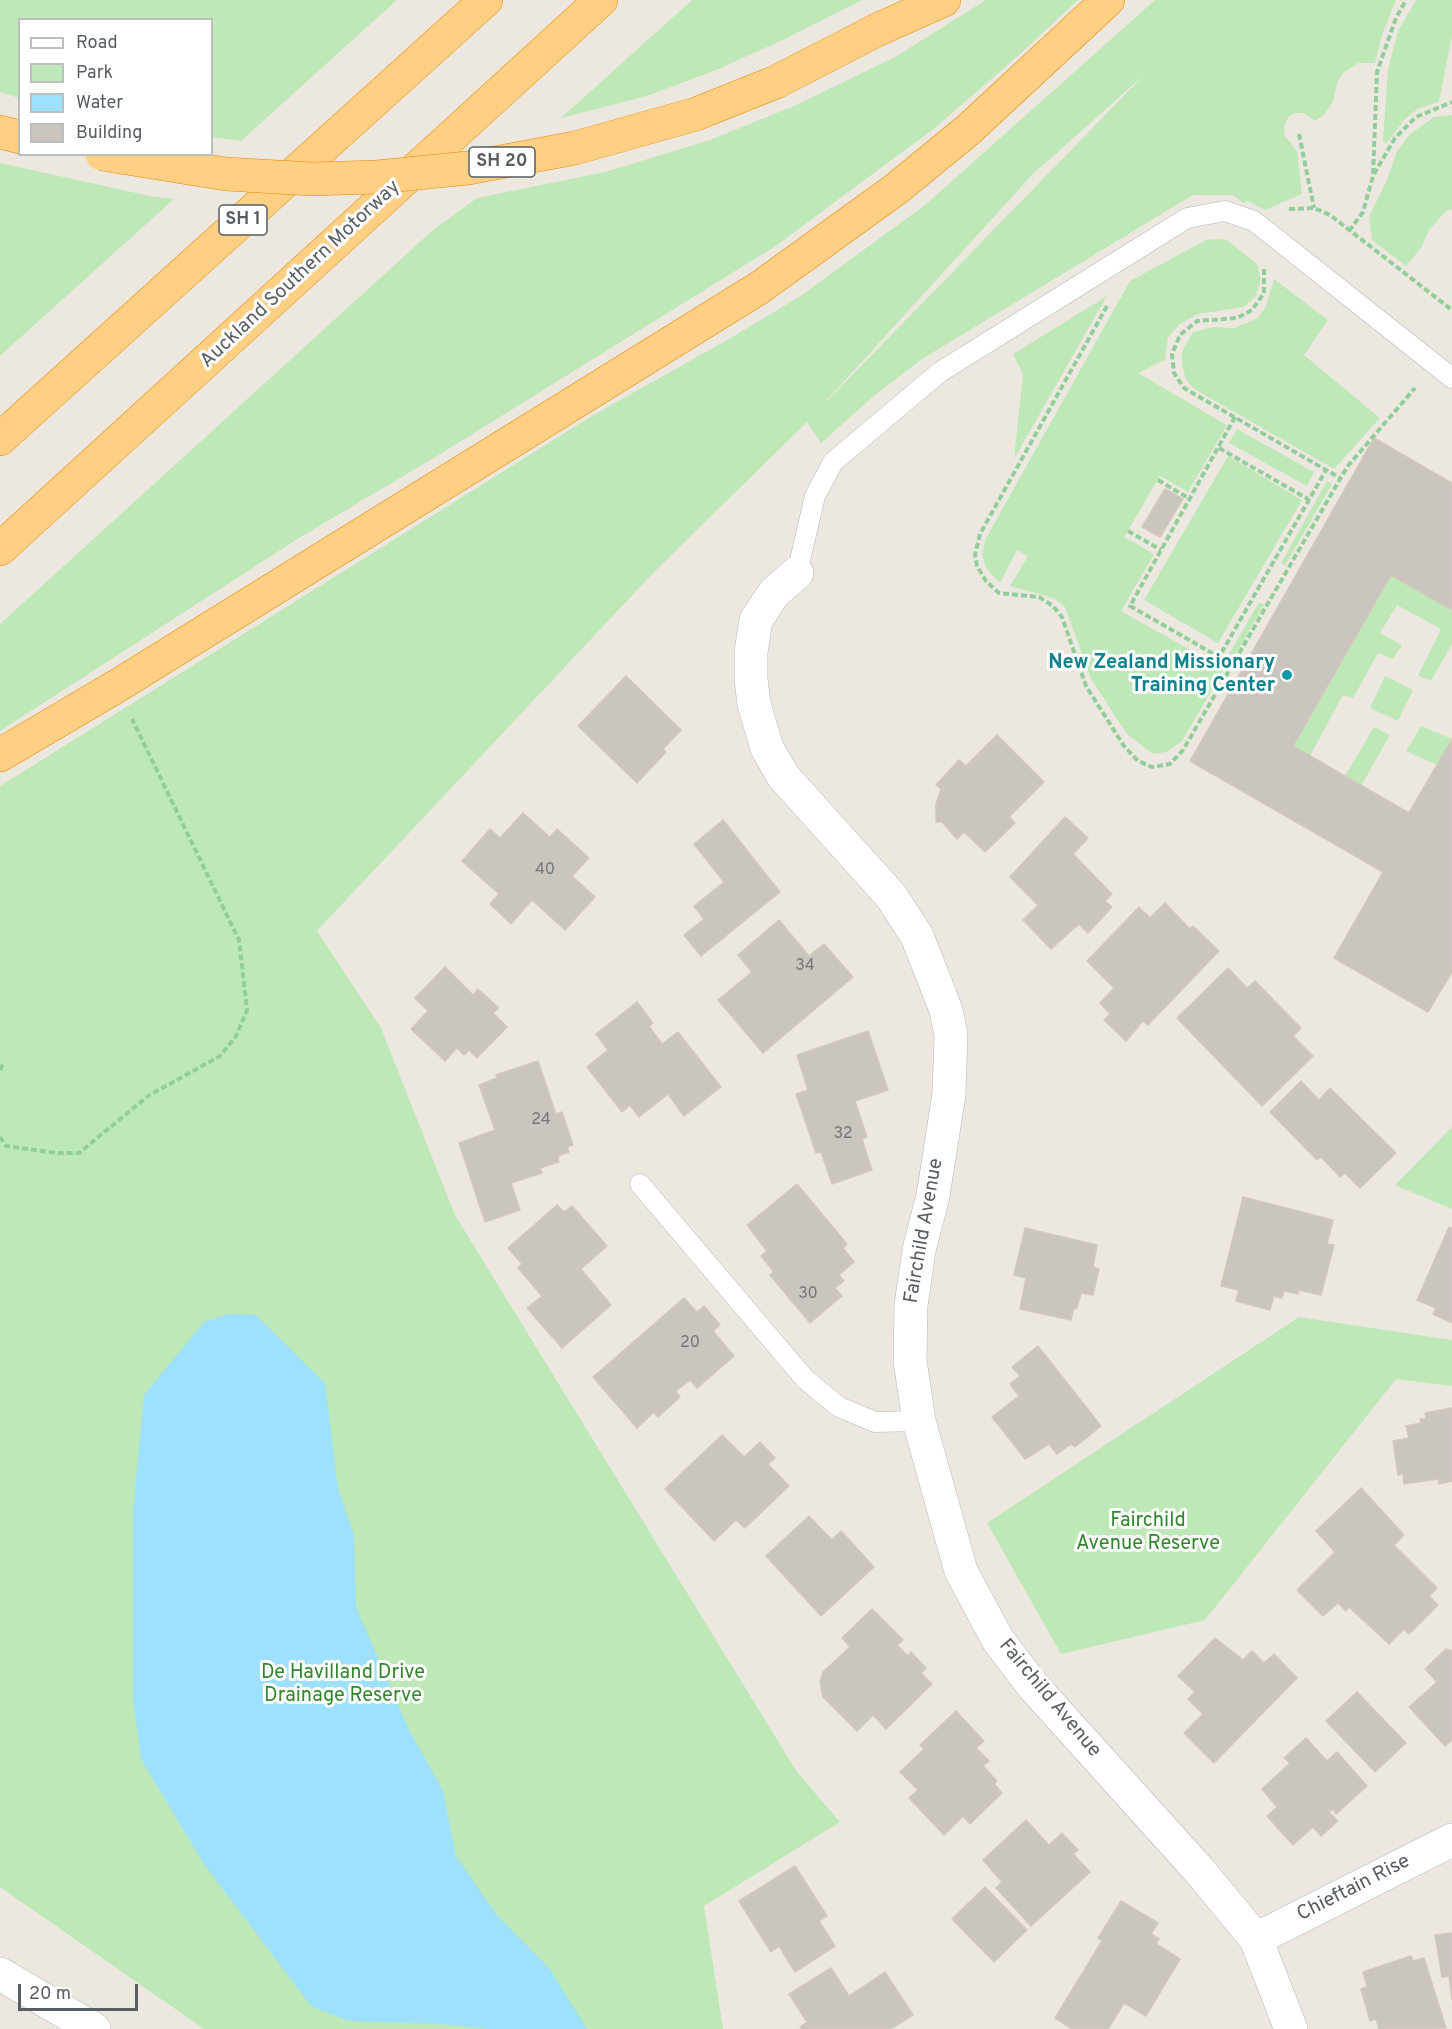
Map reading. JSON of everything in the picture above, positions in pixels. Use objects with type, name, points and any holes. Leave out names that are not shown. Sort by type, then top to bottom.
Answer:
[{"type":"highway","name":"SH 1","points":[[0,439],[486,0]]},
{"type":"highway","name":"Auckland Southern Motorway","points":[[0,549],[601,0]]},
{"type":"highway","points":[[879,29],[916,0]]},
{"type":"highway","points":[[879,29],[944,0]]},
{"type":"highway","points":[[0,755],[117,686],[759,288],[896,189],[968,130],[1108,0]]},
{"type":"highway","name":"SH 20","points":[[114,156],[226,174],[312,179],[377,177],[468,168],[575,148],[696,114],[776,82],[879,29]]},
{"type":"highway","points":[[0,132],[18,136]]},
{"type":"street","name":"Fairchild Avenue","points":[[796,573],[774,593],[756,620],[751,652],[751,679],[754,704],[767,748],[783,776],[891,896],[917,936],[946,1010],[951,1035],[947,1105],[933,1196],[919,1250],[911,1305],[910,1362],[920,1421],[961,1571],[998,1640],[1033,1686],[1198,1869],[1256,1939],[1291,2029]]},
{"type":"street","name":"Chieftain Rise","points":[[1256,1939],[1452,1840]]},
{"type":"street","points":[[0,1974],[94,2029]]},
{"type":"lane","points":[[796,573],[815,496],[833,462],[940,372],[1187,218],[1225,211],[1257,223],[1452,378]]},
{"type":"lane","points":[[640,1184],[805,1379],[839,1407],[874,1422],[920,1421]]},
{"type":"path","points":[[1349,231],[1363,212],[1372,176],[1377,72],[1396,18],[1406,0]]},
{"type":"path","points":[[1372,176],[1395,138],[1416,117],[1452,102]]},
{"type":"path","points":[[1299,134],[1314,208],[1330,215],[1452,310]]},
{"type":"path","points":[[1257,223],[1264,269],[1264,293],[1252,310],[1238,318],[1197,321],[1180,335],[1172,354],[1174,374],[1184,388],[1340,478]]},
{"type":"path","points":[[1111,299],[980,534],[975,555],[977,566],[986,581],[999,593],[1039,597],[1057,611],[1086,686],[1124,746],[1138,761],[1152,767],[1170,764],[1183,750],[1347,467],[1435,365]]},
{"type":"path","points":[[1235,417],[1130,606],[1219,657],[1326,470]]},
{"type":"path","points":[[1219,448],[1308,499]]},
{"type":"path","points":[[1158,480],[1190,499]]},
{"type":"path","points":[[1128,531],[1161,550]]},
{"type":"path","points":[[0,1137],[6,1146],[57,1154],[79,1153],[148,1095],[220,1056],[236,1036],[247,1010],[239,940],[117,686]]},
{"type":"path","points":[[0,1070],[3,1064]]},
{"type":"green space","points":[[0,0],[397,0],[241,141],[213,137],[213,18],[18,18],[18,98],[0,92]]},
{"type":"green space","points":[[692,0],[862,0],[785,39],[716,70],[647,96],[561,118]]},
{"type":"green space","points":[[986,0],[1078,0],[936,127],[777,245],[437,456],[299,538],[0,731],[0,624],[433,230],[477,198],[605,172],[710,140],[794,106],[895,57]]},
{"type":"green space","name":"De Havilland Drive Drainage Reserve","points":[[1155,0],[1396,0],[1382,35],[1375,63],[1358,63],[1343,73],[1337,83],[1333,101],[1325,114],[1315,121],[1303,113],[1296,113],[1289,116],[1284,126],[1285,136],[1297,151],[1302,194],[1265,210],[1245,200],[1245,204],[1233,195],[1193,195],[922,359],[875,395],[821,443],[807,422],[654,572],[317,931],[381,1028],[455,1215],[797,1772],[840,1822],[704,1906],[723,2029],[204,2029],[0,1887],[0,786],[595,414],[802,295],[925,205]],"holes":[[[1145,74],[828,400],[1032,175]]]},
{"type":"green space","points":[[1416,0],[1452,0],[1452,35],[1439,102],[1419,108],[1405,119],[1386,144],[1383,140],[1388,69],[1398,31]]},
{"type":"green space","points":[[1452,115],[1452,209],[1446,211],[1429,230],[1421,248],[1406,266],[1372,240],[1369,217],[1387,180],[1397,151],[1410,134],[1434,117]]},
{"type":"green space","points":[[0,163],[150,196],[174,199],[0,356]]},
{"type":"green space","points":[[1206,240],[1227,240],[1257,264],[1261,279],[1256,296],[1244,307],[1198,314],[1180,324],[1168,337],[1165,360],[1138,373],[1227,425],[1188,492],[1160,476],[1124,537],[1154,554],[1121,611],[1224,669],[1182,741],[1166,752],[1153,754],[1127,734],[1091,679],[1065,607],[1053,598],[1010,586],[1028,556],[1017,550],[1000,583],[986,568],[982,555],[985,540],[1130,281]]},
{"type":"green space","points":[[1274,279],[1328,320],[1304,355],[1380,418],[1334,469],[1194,389],[1186,380],[1182,365],[1182,351],[1193,332],[1213,327],[1234,328],[1258,318],[1266,306]]},
{"type":"green space","points":[[1107,296],[1014,459],[1023,374],[1013,354]]},
{"type":"green space","points":[[1237,429],[1314,472],[1307,486],[1229,443]]},
{"type":"green space","points":[[1228,456],[1302,500],[1218,643],[1144,600]]},
{"type":"green space","points":[[1327,481],[1332,484],[1285,566],[1281,563]]},
{"type":"green space","points":[[1391,575],[1452,610],[1452,644],[1431,681],[1418,676],[1441,629],[1397,605],[1380,633],[1402,645],[1393,659],[1378,653],[1353,698],[1343,695],[1310,756],[1293,746]]},
{"type":"green space","points":[[1259,602],[1264,605],[1230,664],[1225,662]]},
{"type":"green space","points":[[1385,676],[1413,690],[1398,721],[1370,708]]},
{"type":"green space","points":[[1421,726],[1452,739],[1437,765],[1406,751]]},
{"type":"green space","points":[[1374,727],[1390,735],[1361,786],[1345,776]]},
{"type":"green space","points":[[1452,1127],[1452,1209],[1395,1185]]},
{"type":"green space","name":"Fairchild Avenue Reserve","points":[[1299,1317],[1452,1340],[1452,1386],[1396,1379],[1205,1620],[1061,1654],[987,1523]]},
{"type":"water","points":[[229,1314],[256,1315],[325,1383],[338,1489],[354,1535],[356,1607],[408,1728],[443,1791],[456,1856],[496,1914],[549,1968],[587,2029],[490,2029],[439,2024],[349,2021],[311,2006],[204,1864],[141,1759],[133,1698],[133,1512],[144,1395],[204,1322]]},
{"type":"building","name":"New Zealand Missionary Training Center","points":[[1374,438],[1452,483],[1452,610],[1391,575],[1293,746],[1409,813],[1452,739],[1452,972],[1428,1012],[1334,958],[1383,872],[1190,761]]},
{"type":"building","points":[[1165,489],[1183,499],[1160,537],[1142,527]]},
{"type":"building","points":[[626,676],[681,730],[663,749],[666,752],[637,783],[578,726]]},
{"type":"building","points":[[997,735],[1044,782],[1009,817],[1015,823],[985,852],[964,832],[957,839],[942,822],[936,822],[936,804],[941,789],[936,785],[959,760],[966,766]]},
{"type":"building","points":[[523,813],[550,837],[557,829],[589,858],[572,876],[595,897],[565,930],[532,900],[511,924],[490,904],[499,894],[462,861],[490,829],[500,838]]},
{"type":"building","points":[[1065,817],[1088,838],[1073,854],[1112,894],[1105,901],[1112,907],[1088,933],[1079,924],[1051,949],[1023,920],[1038,905],[1010,877]]},
{"type":"building","points":[[723,820],[780,892],[701,956],[684,935],[704,919],[694,906],[724,882],[694,844]]},
{"type":"building","points":[[1165,903],[1190,929],[1193,926],[1219,951],[1148,1025],[1143,1021],[1126,1041],[1104,1020],[1110,1014],[1100,1003],[1114,988],[1087,961],[1139,907],[1150,918]]},
{"type":"building","points":[[779,920],[809,956],[824,944],[853,977],[763,1053],[718,1000],[752,972],[738,955]]},
{"type":"building","points":[[445,967],[473,995],[478,989],[499,1008],[493,1013],[507,1027],[477,1058],[469,1050],[464,1055],[457,1048],[445,1061],[411,1029],[428,1011],[415,998]]},
{"type":"building","points":[[1228,968],[1247,988],[1255,981],[1301,1028],[1293,1036],[1313,1056],[1262,1106],[1177,1018]]},
{"type":"building","points":[[637,1002],[653,1023],[649,1026],[662,1044],[678,1032],[721,1087],[684,1116],[668,1094],[639,1117],[630,1105],[622,1112],[587,1067],[608,1050],[596,1034]]},
{"type":"building","points":[[868,1031],[888,1090],[855,1101],[867,1137],[862,1139],[872,1170],[832,1184],[821,1152],[816,1153],[796,1094],[808,1090],[797,1055]]},
{"type":"building","points":[[538,1061],[556,1114],[562,1112],[573,1145],[567,1147],[569,1152],[558,1156],[559,1162],[540,1168],[542,1173],[511,1183],[520,1210],[485,1222],[459,1143],[495,1130],[479,1085],[497,1078],[496,1075]]},
{"type":"building","points":[[1301,1081],[1319,1100],[1330,1088],[1396,1153],[1360,1188],[1345,1173],[1340,1177],[1321,1157],[1317,1160],[1270,1112]]},
{"type":"building","points":[[797,1184],[847,1244],[843,1248],[854,1262],[839,1275],[844,1281],[835,1288],[842,1296],[810,1323],[770,1275],[774,1272],[761,1256],[767,1251],[747,1225]]},
{"type":"building","points":[[1243,1197],[1333,1220],[1327,1244],[1334,1245],[1321,1295],[1299,1290],[1298,1294],[1284,1291],[1282,1298],[1274,1296],[1270,1310],[1236,1301],[1239,1290],[1221,1286]]},
{"type":"building","points":[[557,1205],[564,1212],[572,1206],[607,1246],[581,1269],[611,1305],[562,1348],[527,1308],[542,1296],[518,1268],[522,1264],[508,1248]]},
{"type":"building","points":[[1449,1227],[1452,1229],[1452,1323],[1433,1314],[1436,1308],[1417,1300]]},
{"type":"building","points":[[1025,1228],[1097,1245],[1093,1267],[1099,1269],[1093,1295],[1081,1293],[1071,1320],[1020,1309],[1026,1278],[1014,1275]]},
{"type":"building","points":[[684,1298],[697,1312],[704,1306],[720,1325],[713,1331],[734,1356],[697,1388],[690,1380],[676,1391],[680,1397],[658,1417],[654,1412],[637,1428],[593,1377]]},
{"type":"building","points":[[1038,1346],[1101,1426],[1075,1447],[1071,1444],[1057,1454],[1049,1444],[1025,1459],[992,1417],[1019,1396],[1010,1384],[1020,1376],[1012,1367]]},
{"type":"building","points":[[1452,1408],[1452,1481],[1439,1484],[1438,1479],[1404,1484],[1403,1474],[1398,1475],[1393,1441],[1409,1438],[1406,1426],[1421,1423],[1420,1419],[1426,1419],[1425,1413]]},
{"type":"building","points":[[722,1435],[744,1457],[760,1442],[775,1458],[768,1464],[789,1486],[745,1528],[736,1520],[714,1541],[665,1489]]},
{"type":"building","points":[[1361,1488],[1404,1535],[1394,1545],[1437,1588],[1429,1596],[1438,1605],[1409,1634],[1404,1629],[1389,1644],[1349,1607],[1346,1611],[1338,1603],[1323,1616],[1297,1590],[1335,1552],[1316,1531]]},
{"type":"building","points":[[809,1516],[832,1540],[841,1531],[874,1567],[821,1616],[766,1556]]},
{"type":"building","points":[[872,1609],[903,1640],[897,1645],[908,1656],[911,1652],[926,1668],[921,1673],[932,1684],[886,1729],[873,1715],[857,1731],[823,1697],[820,1682],[823,1672],[850,1647],[842,1638]]},
{"type":"building","points":[[1215,1638],[1243,1660],[1252,1651],[1264,1663],[1274,1654],[1297,1678],[1214,1763],[1184,1733],[1203,1714],[1188,1699],[1195,1692],[1178,1676]]},
{"type":"building","points":[[1446,1649],[1452,1651],[1452,1740],[1445,1746],[1409,1707],[1437,1682],[1425,1669]]},
{"type":"building","points":[[1357,1692],[1406,1743],[1375,1772],[1326,1721]]},
{"type":"building","points":[[956,1711],[984,1741],[976,1748],[989,1761],[983,1766],[997,1781],[994,1784],[1002,1793],[970,1824],[963,1816],[944,1835],[909,1798],[918,1790],[900,1772],[924,1749],[920,1745]]},
{"type":"building","points":[[1306,1738],[1327,1761],[1337,1752],[1367,1786],[1336,1814],[1333,1809],[1329,1812],[1338,1821],[1321,1836],[1313,1827],[1293,1845],[1267,1816],[1277,1807],[1262,1789],[1290,1763],[1284,1758]]},
{"type":"building","points":[[1026,1820],[1049,1845],[1062,1833],[1078,1850],[1073,1854],[1090,1872],[1031,1926],[996,1888],[1002,1882],[983,1860]]},
{"type":"building","points":[[795,1866],[827,1916],[819,1921],[835,1946],[795,1972],[779,1946],[771,1952],[739,1901]]},
{"type":"building","points":[[985,1887],[1027,1930],[994,1962],[952,1919]]},
{"type":"building","points":[[1121,1901],[1158,1923],[1151,1934],[1159,1939],[1156,1944],[1180,1959],[1146,2016],[1124,2003],[1108,2029],[1072,2029],[1055,2018],[1102,1941],[1098,1938]]},
{"type":"building","points":[[1452,1933],[1452,2000],[1449,1976],[1442,1977],[1435,1935]]},
{"type":"building","points":[[1411,1956],[1413,1961],[1424,1958],[1446,2028],[1379,2029],[1376,2019],[1370,2021],[1361,1989],[1367,1987],[1363,1972]]},
{"type":"building","points":[[831,1968],[849,1996],[885,1972],[913,2015],[891,2029],[802,2029],[800,2027],[807,2022],[789,1994]]},
{"type":"place","name":"New Zealand Missionary Training Center","points":[[1287,675]]}]
